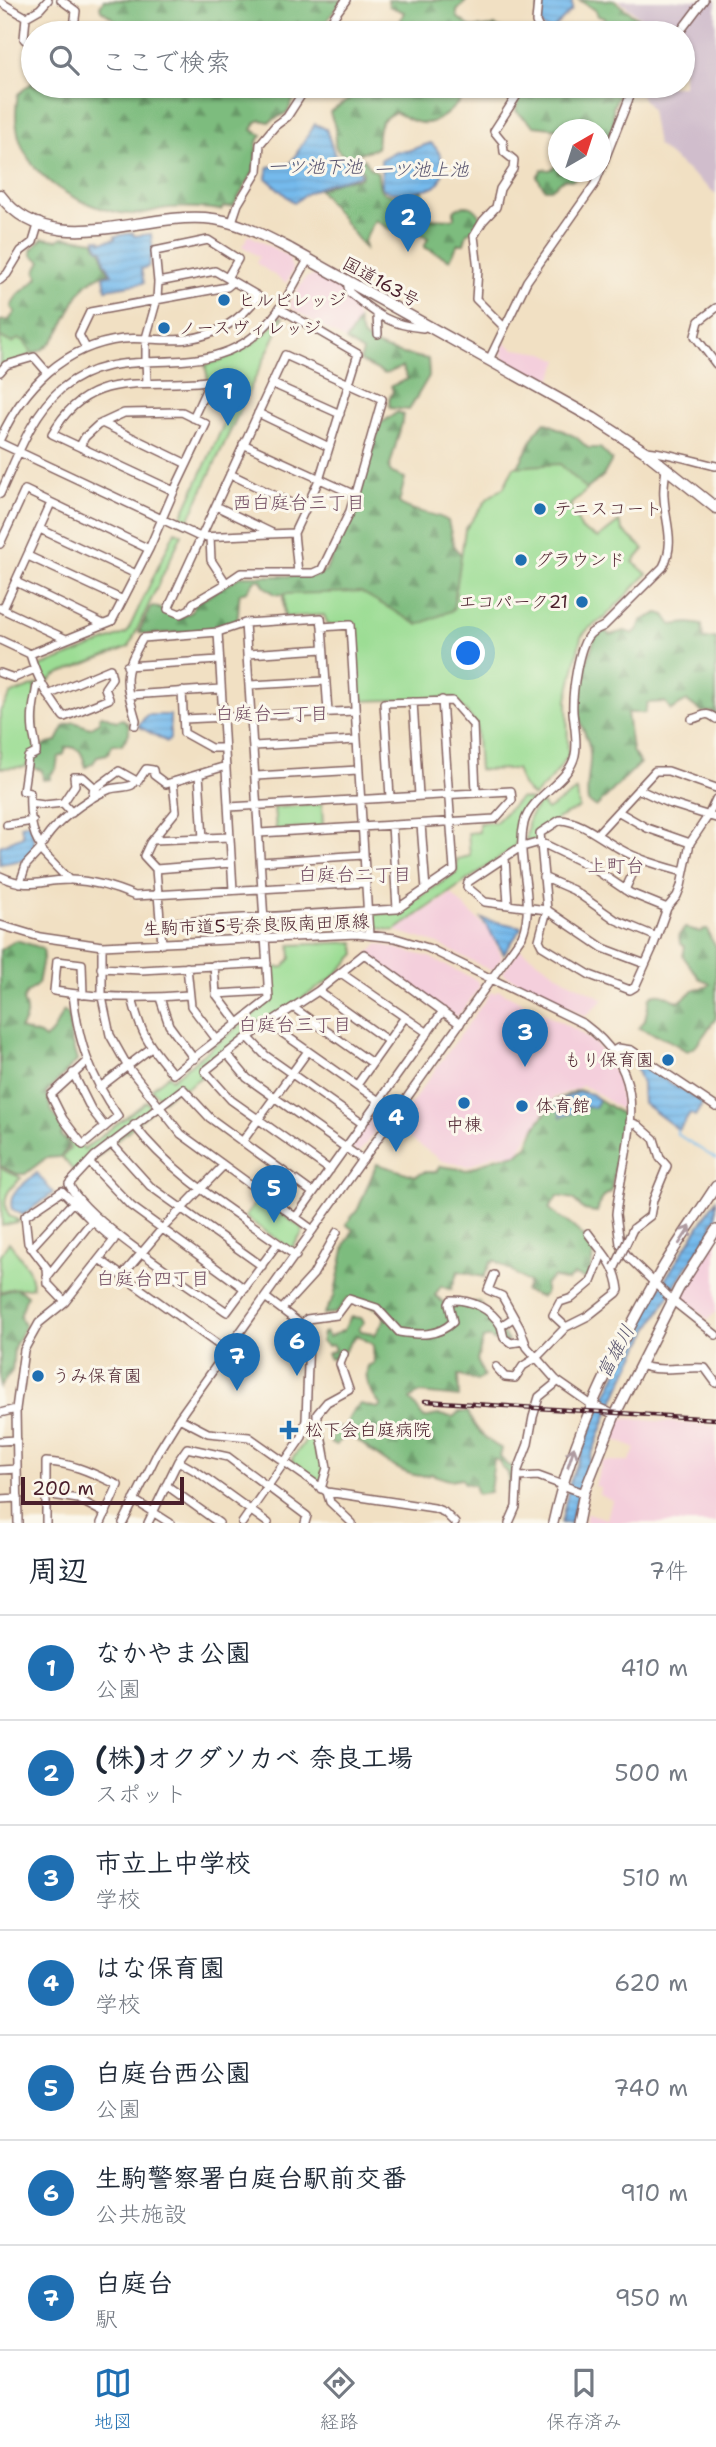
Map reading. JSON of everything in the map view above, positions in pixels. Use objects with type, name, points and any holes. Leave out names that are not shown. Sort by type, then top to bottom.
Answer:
[{"type":"highway","name":"国道163号","points":[[1,199],[17,211],[57,228],[93,231],[171,218],[208,218],[232,222],[260,234],[593,418],[716,508]]},
{"type":"main road","points":[[553,1523],[562,1486],[592,1405],[654,1284],[716,1186]]},
{"type":"main road","points":[[578,1523],[584,1493],[615,1415],[679,1288],[716,1230]]},
{"type":"street","points":[[1,6],[26,16],[40,9],[48,0]]},
{"type":"street","points":[[61,0],[76,11],[75,21]]},
{"type":"street","points":[[331,21],[346,0]]},
{"type":"street","points":[[536,21],[538,0]]},
{"type":"street","points":[[688,21],[704,0]]},
{"type":"street","points":[[26,16],[26,21]]},
{"type":"street","points":[[232,222],[238,204],[258,172],[260,145],[287,117],[299,98]]},
{"type":"street","points":[[504,327],[476,299],[478,269],[474,244],[478,229],[496,207],[500,189],[513,169],[514,159],[504,152],[503,142],[494,131],[515,98]]},
{"type":"street","points":[[489,360],[527,281],[595,184],[630,98]]},
{"type":"street","points":[[0,280],[21,251],[33,242],[39,222]]},
{"type":"street","points":[[86,348],[79,335],[90,312],[157,299],[227,287],[238,259],[208,240],[155,251],[159,282],[157,299],[146,338],[147,382]]},
{"type":"street","points":[[0,494],[36,418],[70,383],[104,367],[146,361],[196,360],[219,355],[251,338],[269,322],[308,260]]},
{"type":"street","points":[[159,282],[215,271],[258,296],[251,306],[225,328],[186,340],[146,338],[108,341],[86,348],[47,372],[20,401],[0,441],[200,537],[295,533]]},
{"type":"street","points":[[347,281],[349,292],[377,316],[397,325],[424,328],[427,325]]},
{"type":"street","points":[[716,307],[699,321],[695,336],[716,364]]},
{"type":"street","points":[[279,308],[358,354],[319,481],[295,533],[298,573]]},
{"type":"street","points":[[377,316],[378,334]]},
{"type":"street","points":[[285,355],[383,401],[350,511],[322,569],[313,573],[240,573],[193,603],[190,609],[180,614],[168,609],[271,383],[285,355]]},
{"type":"street","points":[[0,372],[6,365],[34,357],[47,372]]},
{"type":"street","points":[[174,491],[52,434],[72,408],[96,391],[123,384],[182,384],[206,381],[207,388],[193,418]]},
{"type":"street","points":[[271,383],[340,414]]},
{"type":"street","points":[[0,640],[30,653],[114,619],[206,424],[182,412],[133,412],[117,415],[102,423],[85,437],[80,446]]},
{"type":"street","points":[[258,414],[329,447]]},
{"type":"street","points":[[102,423],[187,464]]},
{"type":"street","points":[[243,444],[319,481],[355,495]]},
{"type":"street","points":[[643,452],[651,449],[669,456],[716,466]]},
{"type":"street","points":[[123,1523],[158,1452],[179,1418],[522,936],[529,907],[523,847],[524,823],[532,806],[570,766],[575,756],[574,694],[583,644],[589,634],[604,626],[663,567],[668,557],[671,542],[664,495],[666,469]]},
{"type":"street","points":[[230,474],[305,510]]},
{"type":"street","points":[[0,544],[25,490],[149,549]]},
{"type":"street","points":[[51,503],[1,609],[66,639]]},
{"type":"street","points":[[216,506],[273,534]]},
{"type":"street","points":[[40,529],[136,575]]},
{"type":"street","points":[[210,537],[211,560],[226,583]]},
{"type":"street","points":[[28,556],[123,600]]},
{"type":"street","points":[[16,582],[103,624]]},
{"type":"street","points":[[135,725],[126,682],[127,666],[143,638],[218,632],[245,623],[321,618],[328,712]]},
{"type":"street","points":[[132,997],[138,1024],[151,1048],[173,1074],[268,1001],[245,623]]},
{"type":"street","points":[[322,627],[350,625],[369,935]]},
{"type":"street","points":[[218,632],[233,890]]},
{"type":"street","points":[[248,654],[323,649]]},
{"type":"street","points":[[30,653],[34,669],[48,695],[64,717],[109,699],[105,688],[112,678],[110,669],[48,695]]},
{"type":"street","points":[[127,666],[219,660]]},
{"type":"street","points":[[0,683],[3,675],[14,678],[34,669]]},
{"type":"street","points":[[250,685],[325,681]]},
{"type":"street","points":[[37,686],[32,708],[33,736],[37,750],[28,757],[23,791],[30,793],[33,821],[41,848],[69,880]]},
{"type":"street","points":[[130,695],[221,689]]},
{"type":"street","points":[[182,691],[184,733],[211,748],[224,748]]},
{"type":"street","points":[[159,923],[397,909],[454,870],[442,701]]},
{"type":"street","points":[[390,797],[384,704],[413,702],[452,701],[473,725],[477,792]]},
{"type":"street","points":[[413,702],[419,795]]},
{"type":"street","points":[[184,719],[355,711]]},
{"type":"street","points":[[692,719],[703,713],[711,714],[716,719]]},
{"type":"street","points":[[254,746],[356,740]]},
{"type":"street","points":[[20,883],[26,865],[51,832],[92,798],[113,788],[127,788],[135,780],[138,781],[146,769],[153,770],[166,784],[226,766]]},
{"type":"street","points":[[597,834],[651,774],[659,769],[716,788]]},
{"type":"street","points":[[256,776],[358,770]]},
{"type":"street","points":[[94,787],[119,771],[135,780]]},
{"type":"street","points":[[199,774],[203,839]]},
{"type":"street","points":[[63,803],[75,785],[74,777],[83,777],[94,787]]},
{"type":"street","points":[[162,944],[156,869],[144,856],[176,811],[173,782]]},
{"type":"street","points":[[92,798],[94,787]]},
{"type":"street","points":[[638,789],[652,797],[712,817]]},
{"type":"street","points":[[229,807],[511,791],[512,800],[495,819],[259,833]]},
{"type":"street","points":[[683,872],[640,858],[563,819],[540,833],[547,910],[539,940],[542,946],[590,975],[630,990],[635,987],[667,908],[677,896],[683,872],[690,843],[712,817],[716,799]]},
{"type":"street","points":[[30,803],[63,803]]},
{"type":"street","points":[[63,803],[72,813]]},
{"type":"street","points":[[619,812],[647,828],[690,843]]},
{"type":"street","points":[[7,825],[33,821]]},
{"type":"street","points":[[421,824],[426,890]]},
{"type":"street","points":[[392,825],[397,909]]},
{"type":"street","points":[[153,840],[230,837]]},
{"type":"street","points":[[645,964],[594,943],[547,910],[485,902],[467,887],[468,882],[523,847],[540,842],[590,866],[625,890],[667,908]]},
{"type":"street","points":[[261,862],[363,855]]},
{"type":"street","points":[[505,858],[508,904]]},
{"type":"street","points":[[625,890],[640,858]]},
{"type":"street","points":[[156,869],[232,863]]},
{"type":"street","points":[[0,876],[31,886],[69,880],[110,886],[135,896],[365,883]]},
{"type":"street","points":[[544,877],[573,890],[616,920],[657,937]]},
{"type":"street","name":"生駒市道5号奈良阪南田原線","points":[[0,925],[40,937],[102,946],[369,935],[395,938],[428,948],[584,1024],[613,1051],[632,1102],[616,1224],[624,1251],[673,1301]]},
{"type":"street","points":[[102,946],[102,997],[110,1035],[128,1067],[181,1134],[313,1230]]},
{"type":"street","points":[[330,1170],[226,1096],[205,1071],[248,1037],[318,991],[363,954],[460,1024]]},
{"type":"street","points":[[83,995],[82,964],[58,960],[53,990],[73,994],[102,997],[160,998],[188,995]]},
{"type":"street","points":[[100,968],[141,970],[267,963]]},
{"type":"street","points":[[214,965],[216,994],[238,1023]]},
{"type":"street","points":[[187,967],[191,1006],[217,1040]]},
{"type":"street","points":[[341,973],[428,1033]]},
{"type":"street","points":[[216,994],[268,991]]},
{"type":"street","points":[[318,991],[388,1041]]},
{"type":"street","points":[[73,994],[76,1025],[87,1062],[99,1088],[118,1116],[83,1145],[63,1119],[51,1095],[87,1062]]},
{"type":"street","points":[[160,998],[169,1025],[194,1059]]},
{"type":"street","points":[[294,1008],[372,1063]]},
{"type":"street","points":[[296,1217],[443,1011]]},
{"type":"street","points":[[357,1085],[405,1017]]},
{"type":"street","points":[[272,1022],[281,1032],[379,1101]]},
{"type":"street","points":[[248,1037],[265,1055],[363,1124]]},
{"type":"street","points":[[99,1088],[151,1048]]},
{"type":"street","points":[[613,1051],[618,1048],[631,1050],[716,1107]]},
{"type":"street","points":[[242,1142],[308,1051]]},
{"type":"street","points":[[227,1054],[247,1078],[363,1160]]},
{"type":"street","points":[[73,1073],[91,1109],[105,1127]]},
{"type":"street","points":[[278,1243],[227,1312],[98,1219],[69,1186],[111,1143],[183,1089],[210,1118],[313,1193]]},
{"type":"street","points":[[615,1267],[633,1229],[650,1216],[653,1200],[667,1166],[660,1158],[654,1139],[638,1125],[630,1122]]},
{"type":"street","points":[[134,1125],[162,1157],[296,1256]]},
{"type":"street","points":[[111,1143],[138,1174],[181,1209],[262,1266]]},
{"type":"street","points":[[90,1163],[115,1191],[162,1230],[244,1289]]},
{"type":"street","points":[[122,1276],[223,1166]]},
{"type":"street","points":[[18,1523],[16,1409],[24,1350],[39,1323],[65,1302],[114,1240],[62,1191],[25,1216],[28,1243],[47,1268],[48,1284],[65,1302]]},
{"type":"street","points":[[31,1248],[73,1202]]},
{"type":"street","points":[[47,1277],[92,1221]]},
{"type":"street","points":[[282,1309],[313,1275],[337,1232]]},
{"type":"street","points":[[496,1367],[505,1377],[515,1378],[523,1366],[536,1358],[566,1327],[588,1316],[617,1293],[619,1290],[615,1267],[588,1233]]},
{"type":"street","points":[[566,1327],[553,1315],[557,1305],[587,1286],[602,1254]]},
{"type":"street","points":[[99,1259],[227,1351]]},
{"type":"street","points":[[494,1275],[488,1290],[502,1296],[520,1328],[524,1342],[536,1358],[556,1380],[592,1405],[615,1415]]},
{"type":"street","points":[[242,1523],[304,1431],[310,1343],[302,1325],[265,1297]]},
{"type":"street","points":[[302,1325],[307,1319],[337,1315],[349,1299],[377,1308],[399,1332],[432,1334],[443,1331],[453,1322],[449,1304],[451,1300],[460,1300],[486,1310],[497,1319],[506,1341],[524,1342]]},
{"type":"street","points":[[673,1301],[716,1335]]},
{"type":"street","points":[[501,1326],[513,1318]]},
{"type":"street","points":[[344,1354],[340,1364],[349,1390],[327,1402],[317,1414],[317,1430],[322,1440],[327,1468],[324,1491],[330,1502],[352,1523]]},
{"type":"street","points":[[640,1365],[650,1369],[705,1368],[716,1383]]},
{"type":"street","points":[[509,1523],[516,1507],[518,1471],[528,1444],[539,1397],[555,1384],[556,1380]]},
{"type":"street","points":[[0,1413],[16,1409]]},
{"type":"street","points":[[179,1418],[208,1433],[249,1437],[324,1491],[434,1508],[444,1512],[455,1523]]},
{"type":"street","points":[[0,1441],[17,1440]]},
{"type":"street","points":[[148,1523],[187,1448],[221,1454],[237,1463],[307,1516],[305,1523]]},
{"type":"street","points":[[178,1461],[268,1523]]},
{"type":"street","points":[[46,1523],[47,1462],[72,1465],[118,1485],[101,1523]]},
{"type":"street","points":[[0,1470],[17,1469]]},
{"type":"street","points":[[519,1477],[534,1475],[584,1493]]},
{"type":"street","points":[[166,1485],[219,1523]]},
{"type":"street","points":[[46,1494],[78,1499],[106,1514]]},
{"type":"street","points":[[0,1499],[18,1499]]},
{"type":"street","points":[[134,1500],[170,1523]]},
{"type":"shaded area","points":[[618,0],[716,0],[716,194],[657,145],[651,110],[643,98],[695,98],[695,21],[645,21]]},
{"type":"shaded area","points":[[249,235],[288,256],[293,271],[286,283],[256,263],[259,257],[242,246]]},
{"type":"shaded area","points":[[321,274],[343,286],[357,316],[358,321],[346,341],[291,308],[290,303],[305,278]]},
{"type":"shaded area","points":[[504,342],[514,349],[544,353],[559,360],[552,378],[543,384],[505,360],[501,352]]},
{"type":"shaded area","points":[[451,894],[489,930],[502,957],[494,969],[490,970],[438,944],[396,931]]},
{"type":"shaded area","points":[[379,944],[429,957],[478,981],[480,987],[455,1017],[367,954]]},
{"type":"shaded area","points":[[520,949],[566,980],[604,999],[586,1016],[505,975],[503,972]]},
{"type":"shaded area","points":[[498,990],[578,1031],[596,1044],[617,1078],[623,1111],[583,1086],[553,1098],[517,1154],[495,1154],[469,1166],[442,1161],[394,1127],[491,992],[496,993]]},
{"type":"shaded area","points":[[379,1106],[389,1113],[358,1154],[351,1145]]},
{"type":"shaded area","points":[[716,1239],[716,1312],[708,1320],[685,1300],[683,1290]]},
{"type":"shaded area","points":[[621,1418],[716,1426],[716,1523],[585,1523],[587,1513],[607,1519],[612,1500],[599,1495],[600,1487],[595,1486],[602,1461],[629,1461],[636,1449],[611,1438]]},
{"type":"green space","points":[[104,0],[342,0],[327,21],[115,21],[101,10],[100,6]]},
{"type":"green space","points":[[388,0],[467,0],[457,11],[457,17],[462,21],[400,21],[404,12],[389,6]]},
{"type":"green space","points":[[579,0],[613,0],[642,21],[606,21]]},
{"type":"green space","points":[[21,92],[21,98],[295,98],[288,112],[269,122],[256,122],[252,130],[262,135],[257,142],[254,171],[233,206],[223,207],[221,210],[177,208],[131,214],[94,206],[59,189],[45,178],[24,150],[18,133],[18,94]]},
{"type":"green space","points":[[463,98],[448,113],[433,122],[417,122],[395,112],[381,123],[377,148],[347,157],[335,146],[335,129],[330,112],[348,100]]},
{"type":"green space","points":[[519,98],[617,98],[613,108],[614,127],[611,133],[611,119],[548,119],[548,128],[534,126],[516,111]]},
{"type":"green space","points":[[360,158],[377,172],[380,188],[385,193],[395,195],[423,191],[428,218],[454,219],[454,210],[462,206],[473,208],[478,213],[481,217],[477,225],[467,233],[464,244],[458,244],[450,260],[424,247],[428,238],[396,221],[391,230],[375,220],[364,241],[365,248],[319,190],[339,181],[361,178],[363,172],[358,162]]},
{"type":"green space","points":[[542,169],[548,170],[548,182],[560,182],[551,189],[545,189],[537,177]]},
{"type":"green space","points":[[63,237],[95,241],[110,273],[95,278],[84,287],[54,339],[44,349],[29,355],[0,343],[0,321],[9,320],[15,312],[11,307],[16,297],[38,277],[36,270],[41,261],[32,255],[31,250],[43,238],[58,240]]},
{"type":"green space","points":[[283,317],[275,336],[186,525],[179,522],[229,413],[204,400],[210,388],[205,365],[227,358],[247,347]]},
{"type":"green space","points":[[358,321],[360,330],[369,342],[394,352],[428,359],[429,376],[409,410],[390,408],[389,400],[393,391],[391,386],[408,379],[402,367],[385,374],[360,361],[363,352],[346,341]]},
{"type":"green space","points":[[0,337],[12,343],[18,339],[23,340],[33,354],[0,368]]},
{"type":"green space","points":[[398,412],[404,415],[389,469],[405,478],[399,503],[448,521],[454,547],[484,580],[454,696],[325,614],[284,616],[283,595],[275,594],[264,586],[261,580],[255,580],[247,591],[240,593],[237,620],[223,628],[195,632],[139,632],[153,606],[180,618],[192,612],[195,604],[241,576],[314,576],[325,572],[357,505],[380,424]]},
{"type":"green space","points":[[545,422],[576,437],[588,448],[600,448],[612,460],[603,476],[572,501],[509,484],[536,432]]},
{"type":"green space","points":[[560,464],[587,490],[570,505],[582,530],[598,538],[619,522],[623,531],[644,549],[633,562],[647,574],[604,618],[581,637],[567,700],[568,756],[553,777],[533,797],[522,785],[516,769],[479,770],[476,724],[454,698],[358,701],[353,623],[328,625],[324,615],[285,617],[284,594],[361,592],[418,625],[453,610],[465,530],[488,498],[504,487],[514,467]]},
{"type":"green space","points":[[175,531],[182,534],[129,647],[56,675],[44,685],[37,668],[127,633]]},
{"type":"green space","points":[[658,613],[665,615],[672,625],[702,625],[703,639],[716,638],[716,717],[713,712],[702,712],[687,701],[671,710],[665,702],[647,703],[645,713],[627,713],[632,751],[640,763],[596,807],[588,802],[590,748],[578,711],[578,692],[583,674],[595,637],[605,631],[610,635],[625,631],[633,634],[641,621]]},
{"type":"green space","points":[[38,684],[35,688],[36,750],[25,767],[0,768],[0,711],[11,694]]},
{"type":"green space","points":[[102,715],[116,721],[123,719],[129,725],[129,733],[122,745],[113,744],[107,754],[98,756],[86,767],[78,749],[66,747],[64,754],[58,758],[51,779],[43,780],[42,770],[29,767],[35,753],[42,746],[57,741],[65,725],[74,722],[90,728],[100,722],[99,717]]},
{"type":"green space","points":[[577,790],[579,808],[558,818],[538,839],[530,842],[526,839],[529,818],[540,801],[547,810]]},
{"type":"green space","points":[[520,798],[531,800],[519,823],[515,847],[394,931],[371,926],[371,917],[374,914],[398,912],[457,872],[457,859],[470,856],[468,833],[479,832],[479,823],[496,822]]},
{"type":"green space","points":[[322,804],[323,827],[276,830],[274,808]]},
{"type":"green space","points":[[685,928],[700,932],[707,929],[716,947],[716,1018],[696,1046],[687,1051],[639,1028],[645,1020],[650,997],[653,995],[664,995],[679,1002],[695,989],[710,984],[699,978],[683,956],[685,947],[680,943],[679,935]]},
{"type":"green space","points":[[16,940],[42,948],[44,953],[38,984],[26,994],[23,1001],[26,1015],[20,1029],[45,1039],[64,1011],[68,1014],[77,1061],[46,1093],[52,1111],[63,1127],[61,1136],[68,1143],[67,1149],[60,1157],[46,1158],[25,1174],[17,1174],[0,1166],[0,950]]},
{"type":"green space","points":[[354,942],[356,954],[331,979],[246,1035],[201,1070],[204,1075],[186,1088],[182,1085],[163,1101],[151,1089],[169,1075],[172,1079],[272,1000],[270,968],[284,967],[291,958],[290,945]]},
{"type":"green space","points":[[578,1090],[596,1097],[623,1115],[611,1192],[602,1200],[597,1212],[584,1210],[573,1199],[558,1196],[549,1208],[596,1246],[589,1280],[574,1275],[567,1281],[553,1277],[545,1284],[545,1294],[541,1297],[525,1291],[529,1283],[494,1260],[484,1277],[458,1271],[451,1290],[441,1286],[435,1295],[446,1305],[479,1302],[508,1341],[501,1345],[489,1337],[483,1339],[477,1360],[484,1376],[477,1381],[458,1375],[459,1397],[420,1393],[410,1399],[424,1418],[438,1415],[453,1417],[459,1412],[468,1412],[473,1424],[482,1434],[502,1449],[500,1457],[516,1470],[515,1487],[508,1489],[508,1473],[502,1468],[500,1461],[494,1459],[490,1492],[477,1494],[474,1485],[465,1483],[461,1478],[449,1480],[431,1474],[421,1476],[399,1469],[348,1433],[336,1445],[331,1444],[331,1438],[337,1428],[345,1427],[353,1410],[361,1404],[377,1408],[381,1406],[367,1377],[368,1366],[374,1363],[373,1345],[358,1335],[343,1354],[330,1359],[327,1354],[335,1350],[333,1345],[327,1346],[321,1342],[323,1333],[326,1332],[329,1337],[344,1330],[353,1317],[361,1318],[364,1322],[359,1328],[361,1331],[374,1336],[384,1321],[384,1311],[348,1298],[336,1313],[324,1314],[334,1297],[345,1245],[353,1230],[346,1224],[358,1209],[377,1164],[416,1176],[424,1172],[436,1172],[440,1166],[468,1170],[495,1158],[518,1154],[528,1145],[536,1126],[554,1101]]},
{"type":"green space","points":[[147,1101],[152,1110],[77,1175],[62,1157],[70,1149],[64,1131],[67,1128],[84,1149]]},
{"type":"green space","points":[[0,1167],[21,1178],[9,1191],[6,1200],[9,1216],[20,1221],[2,1226]]},
{"type":"green space","points":[[259,1198],[303,1229],[291,1249],[245,1217]]},
{"type":"green space","points":[[9,1242],[28,1268],[33,1287],[0,1292],[0,1256]]},
{"type":"green space","points":[[16,1288],[27,1295],[20,1317],[25,1326],[14,1347],[12,1371],[0,1387],[0,1293]]},
{"type":"green space","points":[[310,1425],[315,1426],[325,1467],[321,1482],[293,1464],[292,1459],[306,1440]]},
{"type":"water","points":[[572,0],[572,10],[561,21],[539,21],[539,2]]},
{"type":"water","name":"一ツ池下池","points":[[315,124],[326,129],[335,156],[356,162],[361,175],[327,184],[307,193],[294,203],[266,178],[268,167],[290,164]]},
{"type":"water","name":"一ツ池上池","points":[[431,143],[439,153],[443,165],[442,177],[435,187],[400,193],[382,188],[381,159],[396,151],[407,151]]},
{"type":"water","points":[[133,233],[134,236],[151,234],[153,251],[148,267],[141,269],[144,283],[106,289],[104,276],[112,274],[105,262],[103,250],[98,249],[96,239],[101,242]]},
{"type":"water","points":[[147,715],[170,715],[170,739],[167,742],[138,726]]},
{"type":"water","points":[[30,822],[36,850],[28,859],[0,864],[0,846],[23,836],[21,825]]},
{"type":"water","points":[[482,919],[522,927],[504,954]]},
{"type":"water","points":[[638,1063],[703,1103],[695,1116],[690,1113],[679,1130],[643,1103],[642,1084],[635,1065]]},
{"type":"water","points":[[579,1092],[592,1094],[598,1099],[595,1108],[588,1107],[561,1117],[555,1102]]},
{"type":"water","points":[[37,1173],[53,1193],[23,1215],[12,1209],[12,1198],[18,1188]]},
{"type":"water","points":[[716,1200],[713,1229],[647,1333],[595,1445],[570,1523],[561,1523],[570,1482],[601,1405],[657,1292]]},
{"type":"waterway","points":[[677,1129],[677,1134],[716,1159]]},
{"type":"railway","points":[[425,1401],[716,1419]]},
{"type":"place","name":"(株)オクダソカベ 奈良工場","points":[[408,252]]},
{"type":"place","name":"ヒルビレッジ","points":[[224,300]]},
{"type":"place","name":"ノースヴィレッジ","points":[[164,328]]},
{"type":"place","name":"なかやま公園","points":[[228,426]]},
{"type":"place","name":"テニスコート","points":[[540,509]]},
{"type":"place","name":"グラウンド","points":[[521,560]]},
{"type":"place","name":"エコパーク21","points":[[582,602]]},
{"type":"place","name":"もり保育園","points":[[668,1060]]},
{"type":"place","name":"市立上中学校","points":[[525,1067]]},
{"type":"place","name":"中棟","points":[[464,1103]]},
{"type":"place","name":"体育館","points":[[522,1106]]},
{"type":"place","name":"はな保育園","points":[[396,1152]]},
{"type":"place","name":"白庭台西公園","points":[[274,1223]]},
{"type":"place","name":"うみ保育園","points":[[38,1376]]},
{"type":"place","name":"生駒警察署白庭台駅前交番","points":[[297,1376]]},
{"type":"place","name":"白庭台","points":[[237,1391]]},
{"type":"place","name":"松下会白庭病院","points":[[289,1430]]},
{"type":"district","name":"西白庭台三丁目","points":[[299,502]]},
{"type":"district","name":"白庭台一丁目","points":[[272,713]]},
{"type":"district","name":"上町台","points":[[616,865]]},
{"type":"district","name":"白庭台二丁目","points":[[355,874]]},
{"type":"district","name":"白庭台三丁目","points":[[295,1024]]},
{"type":"district","name":"白庭台四丁目","points":[[153,1278]]},
{"type":"water label","name":"富雄川","points":[[615,1351]]}]
